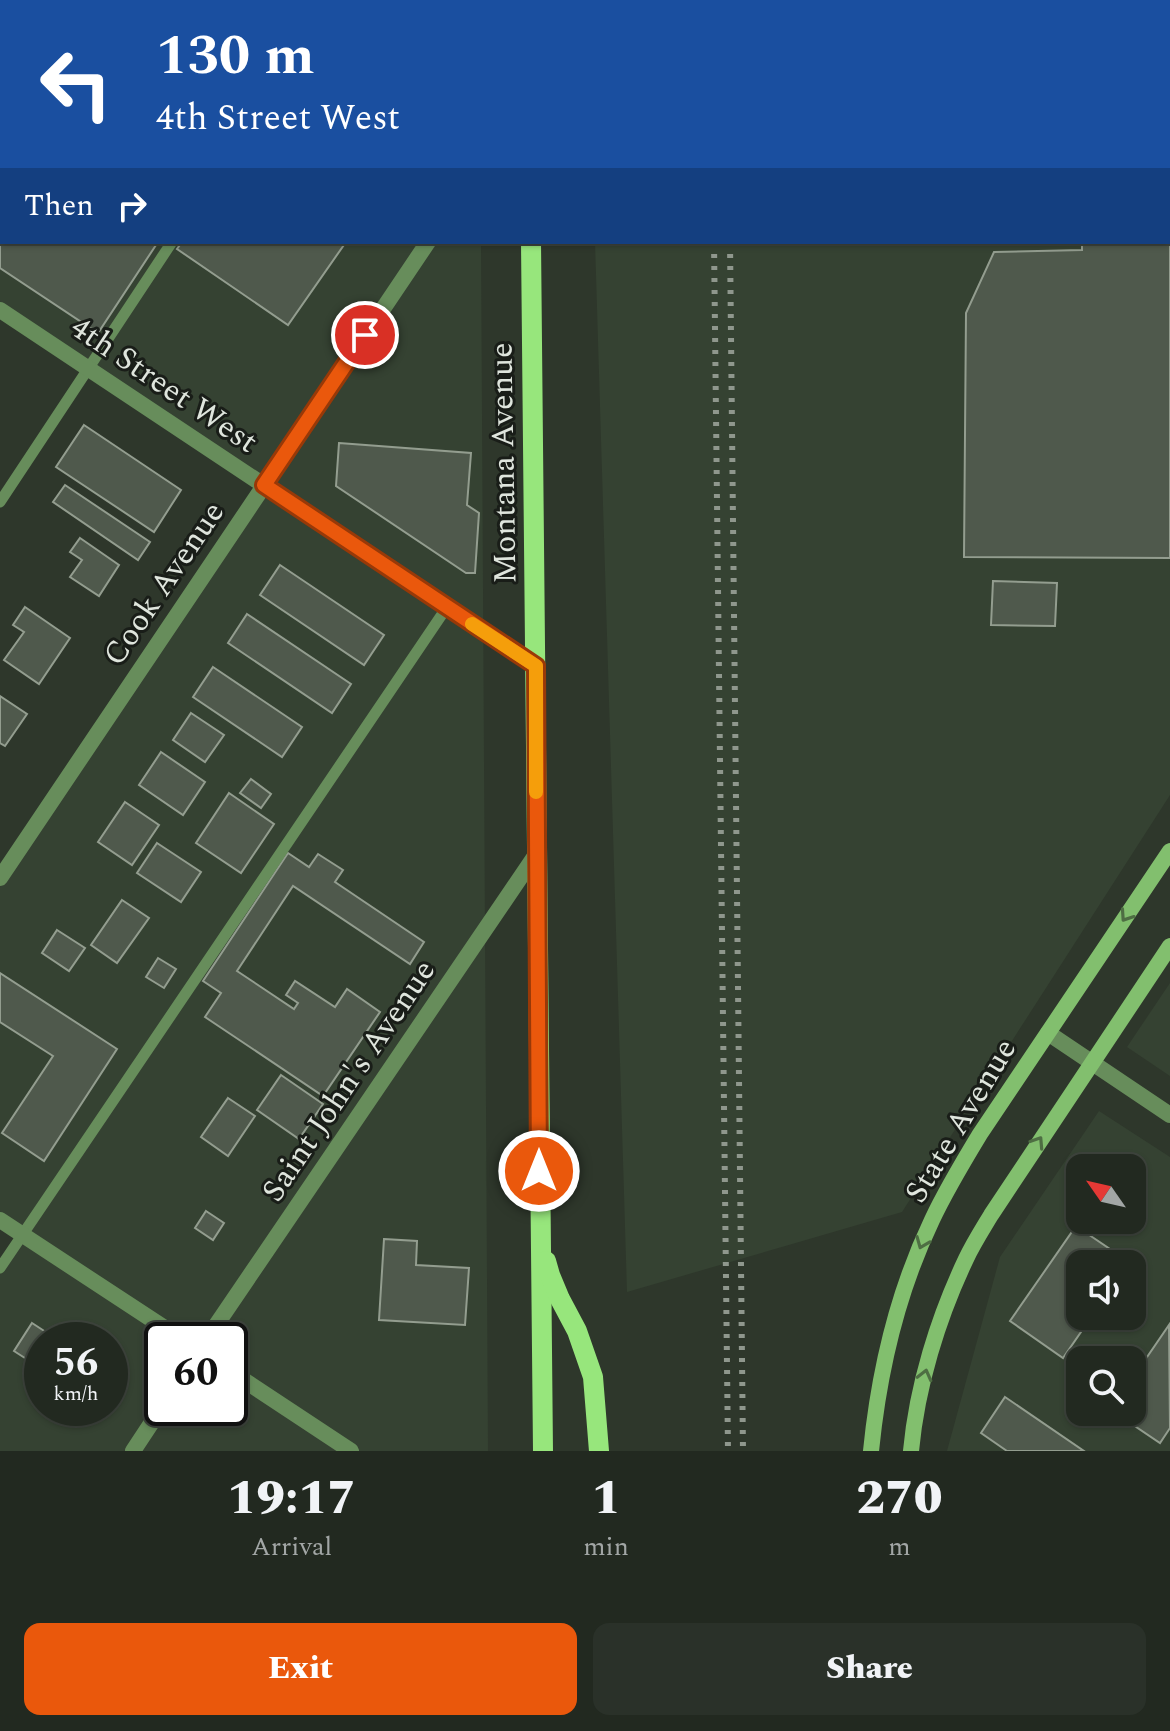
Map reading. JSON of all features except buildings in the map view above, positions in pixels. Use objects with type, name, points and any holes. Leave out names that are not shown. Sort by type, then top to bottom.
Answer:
[{"type":"main road","name":"Montana Avenue","points":[[531,244],[543,1451]]},
{"type":"main road","name":"State Avenue","points":[[871,1451],[888,1344],[906,1284],[952,1179],[1170,851]]},
{"type":"main road","points":[[911,1451],[926,1370],[966,1258],[991,1215],[1170,946]]},
{"type":"main road","points":[[540,1235],[550,1275],[577,1331],[593,1377],[599,1451]]},
{"type":"street","name":"Cook Avenue","points":[[0,878],[427,244]]},
{"type":"street","name":"4th Street West","points":[[0,310],[536,666]]},
{"type":"street","name":"Saint John's Avenue","points":[[218,1322],[537,853]]},
{"type":"street","points":[[1048,1033],[1170,1115]]},
{"type":"street","points":[[0,1220],[156,1322]]},
{"type":"street","points":[[248,1383],[351,1451]]},
{"type":"street","points":[[133,1451],[149,1426]]},
{"type":"lane","points":[[0,502],[171,244]]},
{"type":"lane","points":[[0,1268],[447,607]]},
{"type":"shaded area","points":[[0,244],[481,244],[488,1451],[0,1451],[0,1268],[22,1234],[0,1220],[0,878],[263,485],[0,310]]},
{"type":"shaded area","points":[[595,244],[1170,244],[1170,795],[902,1212],[627,1292]]},
{"type":"shaded area","points":[[1170,983],[1170,1076],[1127,1047]]},
{"type":"shaded area","points":[[1099,1111],[1170,1157],[1170,1451],[947,1451],[1000,1257],[1066,1160],[1066,1234],[1146,1234],[1146,1154],[1070,1154]]},
{"type":"railway","points":[[714,244],[728,1451]]},
{"type":"railway","points":[[730,244],[743,1451]]},
{"type":"slow traffic","points":[[472,624],[536,666],[536,792]]},
{"type":"route","points":[[365,335],[264,485],[536,666],[539,1171]]}]
